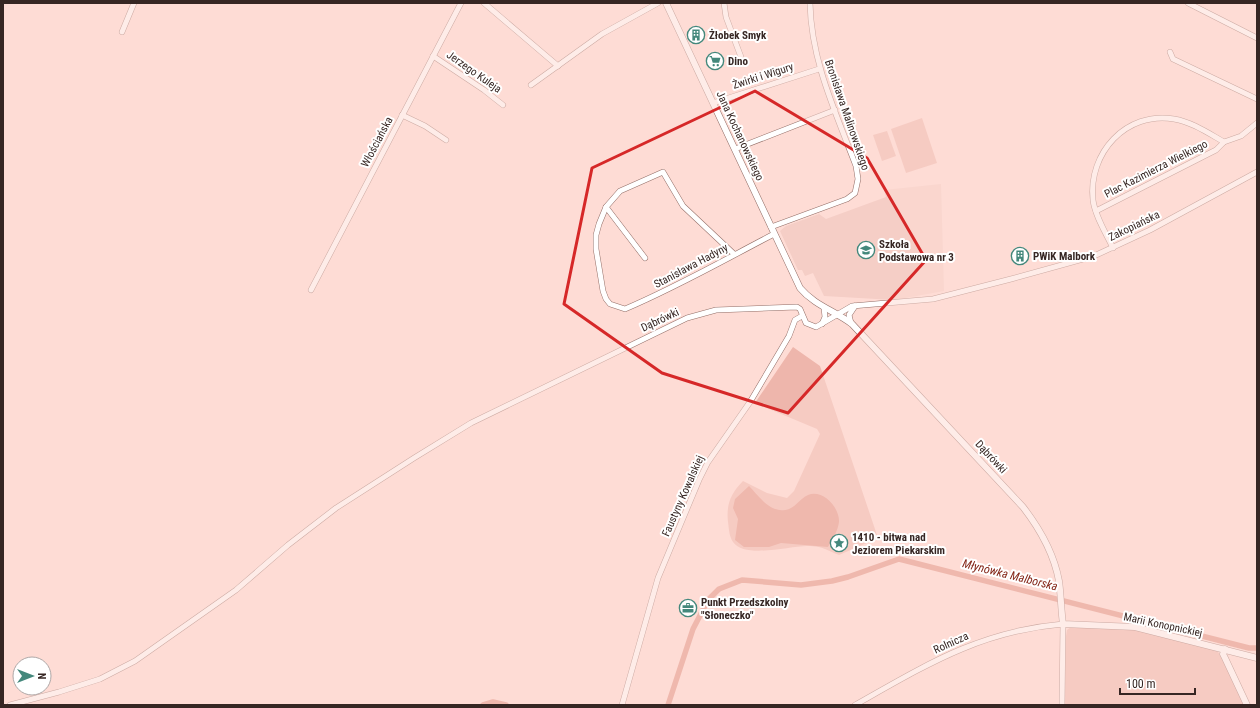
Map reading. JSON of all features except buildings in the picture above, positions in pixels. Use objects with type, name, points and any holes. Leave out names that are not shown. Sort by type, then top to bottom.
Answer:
[{"type":"street","points":[[122,32],[134,3]]},
{"type":"street","name":"Włościańska","points":[[311,290],[461,3]]},
{"type":"street","points":[[484,3],[558,66]]},
{"type":"street","points":[[531,85],[602,34],[658,3]]},
{"type":"street","name":"Jana Kochanowskiego","points":[[666,3],[794,277],[804,292],[824,308]]},
{"type":"street","points":[[724,3],[726,17],[741,57]]},
{"type":"street","name":"Bronisława Malinowskiego","points":[[771,227],[847,199],[855,193],[858,179],[856,166],[819,69],[810,22],[810,3]]},
{"type":"street","points":[[1188,3],[1257,38]]},
{"type":"street","points":[[1170,52],[1173,59],[1257,99]]},
{"type":"street","name":"Jerzego Kuleja","points":[[433,56],[484,90],[503,105]]},
{"type":"street","name":"Żwirki i Wigury","points":[[713,102],[819,69]]},
{"type":"street","points":[[735,149],[835,110]]},
{"type":"street","points":[[402,115],[425,126],[446,140]]},
{"type":"street","points":[[1113,248],[1096,211],[1092,187],[1096,165],[1107,145],[1115,137],[1130,126],[1151,119],[1173,119],[1198,127],[1224,142]]},
{"type":"street","name":"Plac Kazimierza Wielkiego","points":[[1096,211],[1216,150],[1224,142],[1241,136],[1257,123]]},
{"type":"street","points":[[644,258],[606,207],[620,191],[663,172],[683,206],[734,254]]},
{"type":"street","name":"Zakopiańska","points":[[855,306],[933,299],[1094,256],[1150,230],[1257,172]]},
{"type":"street","name":"Stanisława Hadyny","points":[[606,207],[596,235],[596,249],[603,292],[606,299],[616,306],[625,309],[658,295],[774,234]]},
{"type":"street","points":[[802,316],[810,326],[816,327],[846,309],[855,306]]},
{"type":"street","points":[[852,324],[849,314],[855,306]]},
{"type":"street","name":"Dąbrówki","points":[[10,705],[100,679],[135,661],[236,590],[288,545],[336,508],[471,423],[687,318],[716,310],[795,307],[800,309],[802,316]]},
{"type":"street","points":[[822,324],[825,317],[824,308]]},
{"type":"street","name":"Dąbrówki","points":[[824,308],[852,324],[1023,507],[1048,549],[1057,572],[1063,624]]},
{"type":"street","name":"Faustyny Kowalskiej","points":[[622,705],[658,578],[699,480],[708,462],[750,402],[789,336],[795,320],[802,316]]},
{"type":"street","points":[[1062,705],[1063,624]]},
{"type":"street","name":"Marii Konopnickiej","points":[[1063,624],[1127,626],[1257,658]]},
{"type":"street","name":"Rolnicza","points":[[855,705],[941,657],[968,645],[1020,630],[1063,624]]},
{"type":"street","points":[[1225,649],[1225,658],[1248,705]]},
{"type":"highlighted area","points":[[755,91],[867,158],[926,260],[788,413],[662,373],[564,304],[592,168]]},
{"type":"shaded area","points":[[922,118],[937,163],[906,173],[891,129]]},
{"type":"shaded area","points":[[887,131],[896,156],[882,161],[873,135]]},
{"type":"shaded area","name":"Szkoła Podstawowa nr 3","points":[[941,184],[944,291],[894,300],[824,296],[813,273],[805,276],[802,270],[798,270],[780,231],[786,226],[819,214],[826,219],[886,197],[884,190]]},
{"type":"shaded area","points":[[793,347],[820,366],[878,538],[839,555],[812,546],[757,551],[747,550],[739,547],[733,542],[730,535],[728,522],[729,504],[732,494],[739,485],[743,481],[767,493],[787,498],[794,491],[820,434],[817,429],[755,403]]},
{"type":"shaded area","points":[[749,486],[767,504],[780,510],[789,509],[808,495],[814,494],[825,497],[834,506],[839,517],[836,532],[828,547],[781,543],[769,547],[744,547],[735,540],[738,519],[733,508],[735,499]]},
{"type":"shaded area","points":[[1071,627],[1126,628],[1215,649],[1219,653],[1245,705],[1065,705],[1066,636],[1067,630]]},
{"type":"waterway","name":"Młynówka Malborska","points":[[668,705],[693,629],[708,600],[719,589],[742,580],[801,585],[832,581],[899,559],[1249,648],[1257,648]]},
{"type":"waterway","name":"Młynówka Malborska","points":[[483,705],[493,702],[506,705]]},
{"type":"place","name":"Żłobek Smyk","points":[[696,35]]},
{"type":"place","name":"Dino","points":[[715,61]]},
{"type":"place","name":"Szkoła Podstawowa nr 3","points":[[866,250]]},
{"type":"place","name":"PWiK Malbork","points":[[1020,256]]},
{"type":"place","name":"1410 - bitwa nad Jeziorem Piekarskim","points":[[839,543]]},
{"type":"place","name":"Punkt Przedszkolny \"Słoneczko\"","points":[[688,608]]}]
